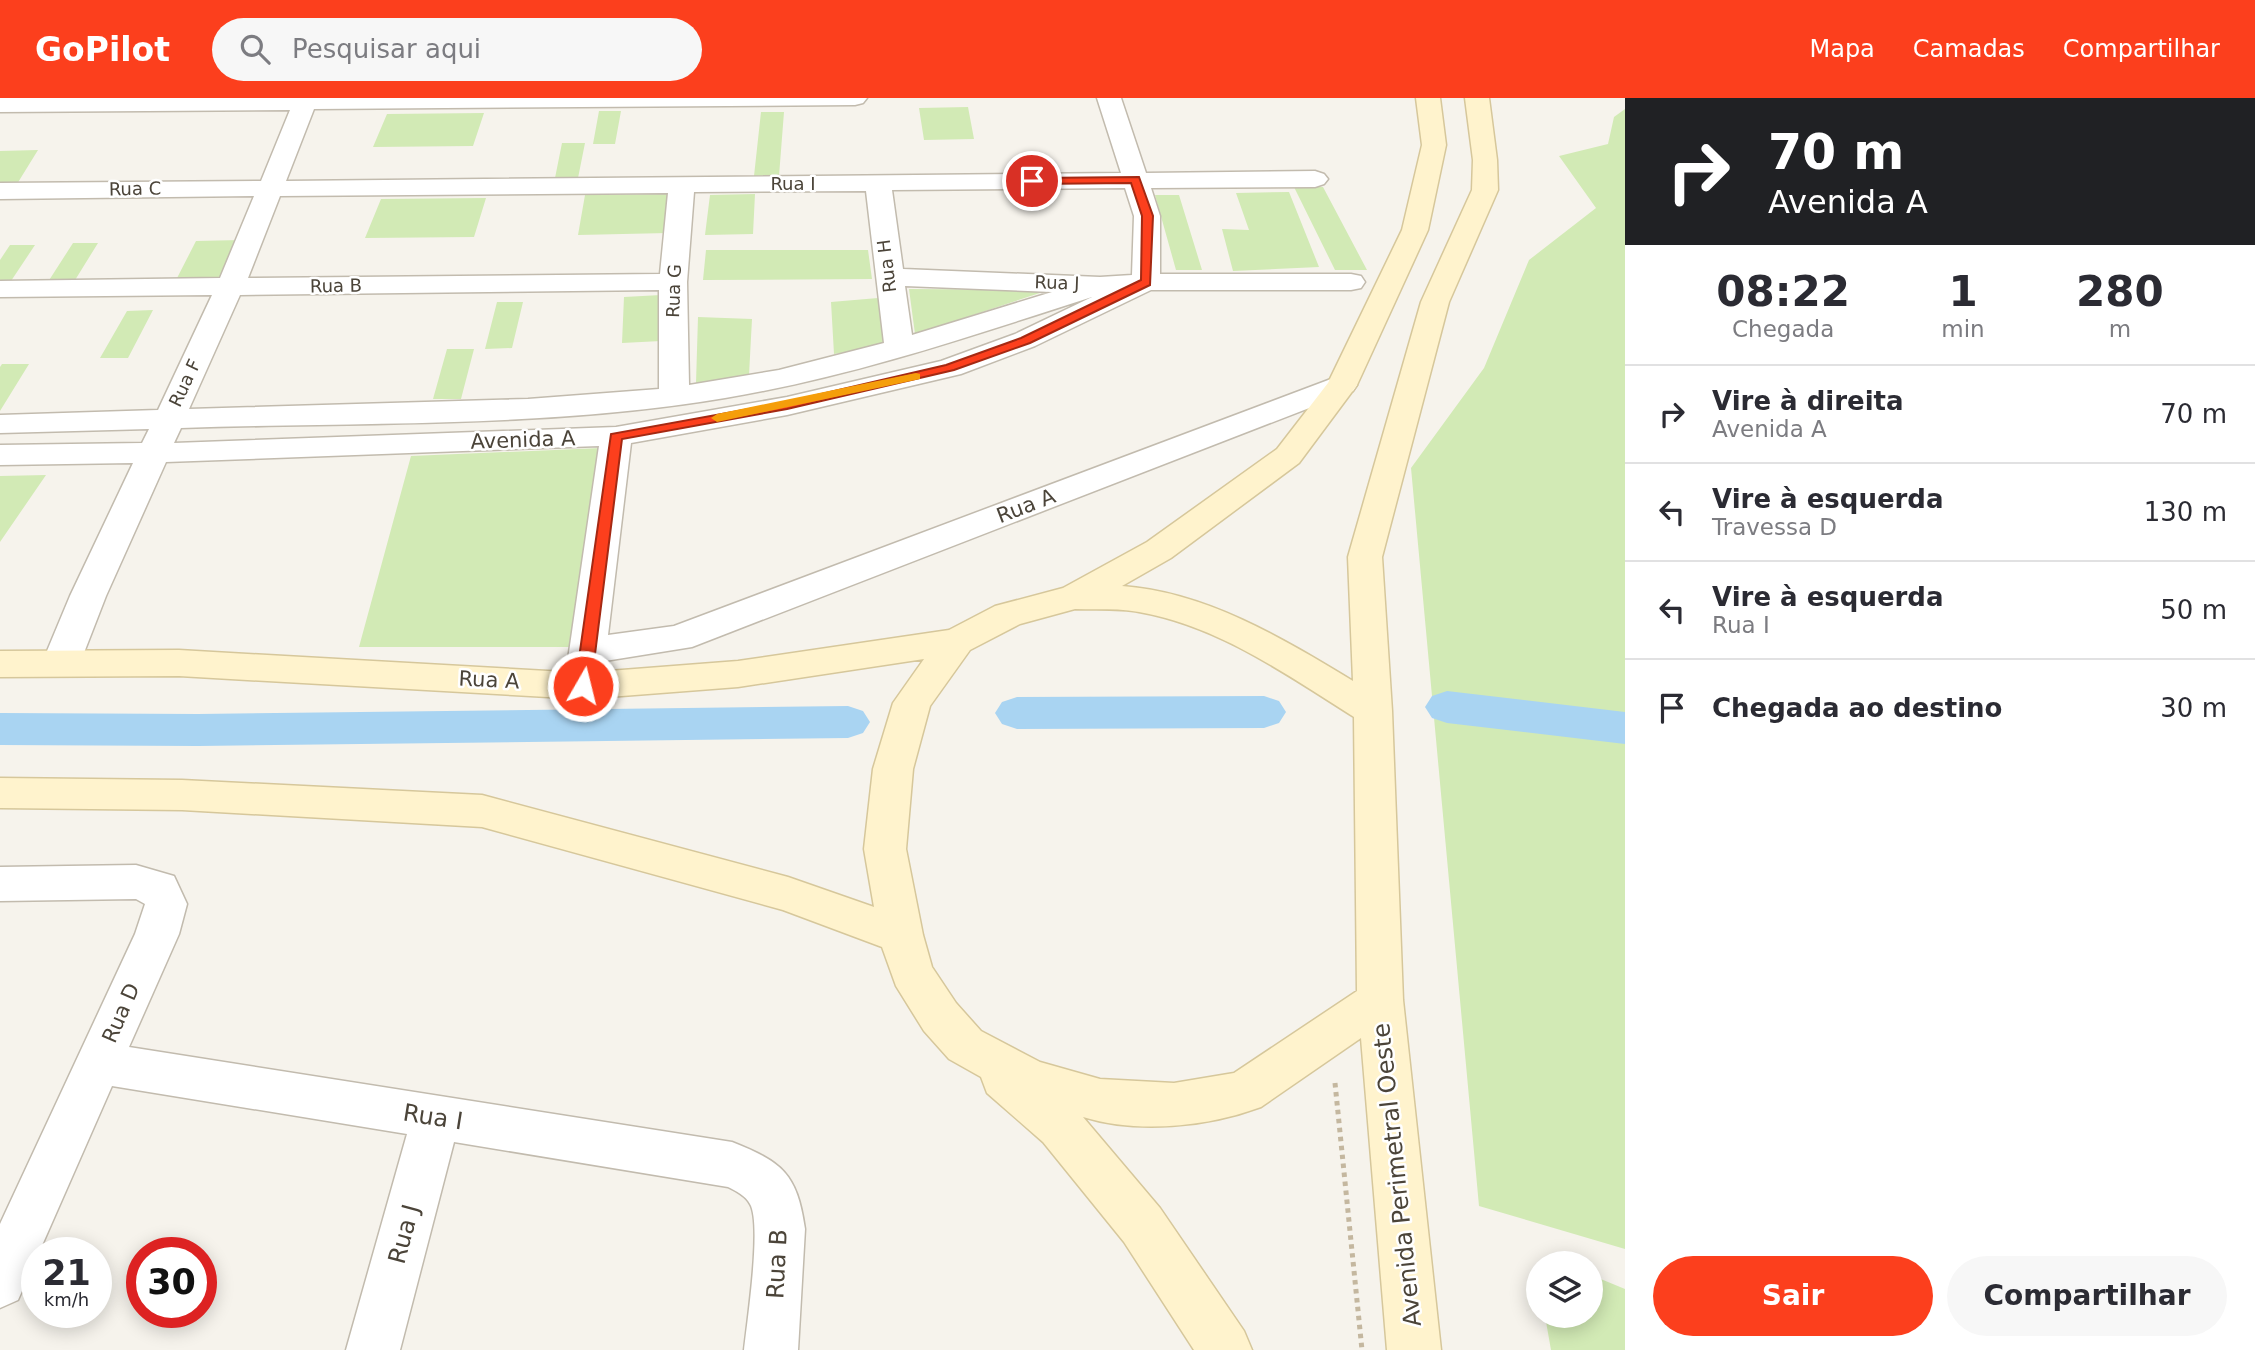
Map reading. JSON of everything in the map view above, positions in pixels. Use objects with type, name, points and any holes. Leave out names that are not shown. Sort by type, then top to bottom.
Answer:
[{"type":"main road","points":[[1225,1350],[1142,1225],[1060,1126],[965,1045],[940,1017],[912,973],[901,935],[885,849],[893,769],[912,703],[957,641],[1008,615],[1075,597],[1159,550],[1288,456],[1342,385],[1415,230],[1434,145],[1428,98]]},
{"type":"main road","name":"Avenida Perimetral Oeste","points":[[1414,1350],[1380,1000],[1373,711],[1365,556],[1435,302],[1485,190],[1485,160],[1477,98]]},
{"type":"main road","points":[[1075,597],[1138,599],[1201,614],[1258,641],[1373,711]]},
{"type":"main road","name":"Rua A","points":[[0,664],[179,663],[586,668],[738,674],[957,641]]},
{"type":"main road","points":[[0,793],[182,795],[482,811],[788,894],[901,935]]},
{"type":"main road","points":[[965,1045],[1029,1080],[1100,1101],[1174,1105],[1244,1092],[1380,1000]]},
{"type":"street","points":[[0,104],[855,98]]},
{"type":"street","points":[[1109,98],[1147,216],[1146,282]]},
{"type":"street","name":"Rua F","points":[[61,663],[153,453],[230,287],[306,100]]},
{"type":"street","name":"Rua I","points":[[271,187],[1315,179]]},
{"type":"street","name":"Rua H","points":[[878,183],[899,349]]},
{"type":"street","name":"Rua G","points":[[674,397],[673,282],[682,185]]},
{"type":"street","name":"Rua C","points":[[0,191],[271,187]]},
{"type":"street","name":"Rua J","points":[[888,277],[1100,285],[1146,282],[1351,282]]},
{"type":"street","name":"Rua B","points":[[0,289],[673,282]]},
{"type":"street","name":"Avenida A","points":[[0,455],[153,453],[616,436],[787,406],[950,368],[1025,340],[1146,282]]},
{"type":"street","name":"Avenida A","points":[[0,424],[463,410],[602,404],[674,397],[800,374],[899,349],[1100,285]]},
{"type":"street","name":"Rua A","points":[[586,668],[679,638],[1342,385]]},
{"type":"street","points":[[586,668],[616,436]]},
{"type":"street","name":"Rua D","points":[[0,884],[136,882],[153,885],[163,893],[166,904],[157,934],[0,1282]]},
{"type":"street","name":"Rua I","points":[[99,1063],[732,1165],[765,1181]]},
{"type":"street","name":"Rua J","points":[[373,1350],[436,1118]]},
{"type":"street","name":"Rua B","points":[[765,1181],[776,1204],[780,1229],[771,1350]]},
{"type":"green space","points":[[968,107],[974,139],[924,140],[919,108]]},
{"type":"green space","points":[[1625,109],[1625,1249],[1479,1206],[1411,468],[1484,368],[1529,260],[1596,208],[1559,156],[1608,144],[1614,117]]},
{"type":"green space","points":[[599,111],[621,111],[615,144],[593,144]]},
{"type":"green space","points":[[761,112],[784,112],[779,176],[754,176]]},
{"type":"green space","points":[[484,113],[473,146],[373,147],[387,114]]},
{"type":"green space","points":[[562,143],[585,143],[578,178],[555,178]]},
{"type":"green space","points":[[38,150],[17,184],[0,185],[0,151]]},
{"type":"green space","points":[[1294,187],[1323,187],[1367,270],[1335,270]]},
{"type":"green space","points":[[1289,192],[1319,267],[1233,271],[1222,229],[1249,230],[1236,193]]},
{"type":"green space","points":[[673,194],[668,233],[578,235],[585,195]]},
{"type":"green space","points":[[755,194],[753,234],[705,235],[710,195]]},
{"type":"green space","points":[[1155,195],[1179,195],[1202,270],[1176,270]]},
{"type":"green space","points":[[486,198],[474,237],[365,238],[381,199]]},
{"type":"green space","points":[[241,240],[221,282],[175,282],[196,241]]},
{"type":"green space","points":[[73,243],[98,243],[72,285],[46,285]]},
{"type":"green space","points":[[10,245],[35,245],[7,287],[0,287],[0,260]]},
{"type":"green space","points":[[706,250],[868,250],[872,279],[703,280]]},
{"type":"green space","points":[[909,289],[1049,290],[915,334]]},
{"type":"green space","points":[[661,295],[661,341],[622,343],[624,297]]},
{"type":"green space","points":[[878,298],[885,346],[834,354],[831,302]]},
{"type":"green space","points":[[497,302],[523,302],[512,348],[485,349]]},
{"type":"green space","points":[[153,310],[128,358],[100,358],[127,311]]},
{"type":"green space","points":[[698,317],[752,319],[749,375],[696,383]]},
{"type":"green space","points":[[447,349],[474,349],[461,399],[433,399]]},
{"type":"green space","points":[[2,364],[29,364],[0,411],[0,367]]},
{"type":"green space","points":[[601,448],[577,647],[359,647],[411,456]]},
{"type":"green space","points":[[46,475],[0,542],[0,476]]},
{"type":"green space","points":[[1603,1280],[1625,1289],[1625,1350],[1551,1350],[1547,1328],[1603,1328]]},
{"type":"waterway","points":[[1447,707],[1625,728]]},
{"type":"waterway","points":[[1017,713],[1264,712]]},
{"type":"waterway","points":[[0,729],[198,730],[848,722]]},
{"type":"slow traffic","points":[[717,418],[787,406],[916,377]]},
{"type":"route","points":[[583,686],[616,436],[787,406],[950,368],[1025,340],[1146,282],[1147,216],[1135,179],[1032,181]]}]
